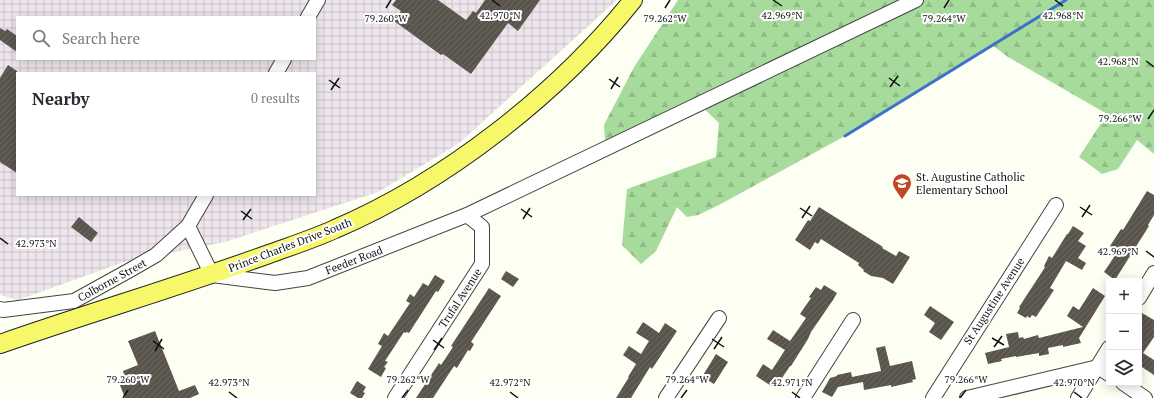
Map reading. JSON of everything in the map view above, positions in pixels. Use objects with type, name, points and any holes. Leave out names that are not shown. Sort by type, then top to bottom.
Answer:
[{"type":"main road","name":"Prince Charles Drive South","points":[[0,344],[53,325],[212,275],[334,230],[383,206],[444,170],[500,130],[533,102],[591,47],[633,0]]},
{"type":"street","points":[[309,16],[318,0]]},
{"type":"street","name":"Feeder Road","points":[[212,275],[275,283],[308,278],[467,215],[916,0]]},
{"type":"street","points":[[277,72],[283,60]]},
{"type":"street","name":"Colborne Street","points":[[0,308],[3,310],[74,301],[156,254],[188,226],[205,196]]},
{"type":"street","name":"St Augustine Avenue","points":[[933,398],[1056,205]]},
{"type":"street","name":"Trufal Avenue","points":[[395,398],[482,264],[482,227],[467,215]]},
{"type":"street","points":[[188,226],[212,275]]},
{"type":"street","points":[[1142,293],[1154,273]]},
{"type":"street","points":[[666,398],[719,318]]},
{"type":"street","points":[[803,398],[853,320]]},
{"type":"street","points":[[1078,398],[1103,370],[1108,350]]},
{"type":"street","points":[[967,398],[1103,370]]},
{"type":"street","points":[[1127,386],[1145,398]]},
{"type":"shaded area","points":[[0,0],[617,0],[458,144],[378,192],[225,242],[124,262],[18,300],[0,295]]},
{"type":"green space","points":[[678,0],[1154,0],[1154,154],[1137,140],[1118,169],[1102,174],[1079,157],[1107,114],[1008,57],[992,45],[845,136],[719,205],[698,215],[687,217],[677,207],[656,251],[641,264],[622,245],[627,189],[716,157],[719,123],[695,100],[605,141],[604,125],[634,67]]},
{"type":"building","points":[[396,0],[438,0],[466,20],[473,11],[476,13],[485,0],[540,0],[518,31],[508,23],[471,74],[443,54],[441,55],[394,21],[401,11],[392,5]]},
{"type":"building","points":[[0,28],[5,31],[7,29],[16,35],[16,51],[0,40]]},
{"type":"building","points":[[8,65],[17,71],[16,172],[0,162],[0,78]]},
{"type":"building","points":[[1147,191],[1154,195],[1154,215],[1148,225],[1149,226],[1116,278],[1112,278],[1104,272],[1118,251],[1110,246],[1121,229],[1123,230]]},
{"type":"building","points":[[819,207],[896,256],[899,251],[910,257],[893,284],[883,278],[871,276],[863,271],[864,270],[858,265],[859,263],[821,239],[818,244],[815,242],[810,250],[795,240],[808,220],[810,221]]},
{"type":"building","points":[[79,217],[98,233],[91,242],[71,227]]},
{"type":"building","points":[[1073,226],[1084,233],[1078,241],[1086,246],[1078,258],[1086,263],[1082,270],[1066,261],[1050,288],[1054,290],[1036,317],[1032,315],[1030,318],[1027,316],[1026,318],[1017,313],[1020,308],[1019,307],[1045,267],[1044,266],[1049,256],[1052,258]]},
{"type":"building","points":[[506,271],[519,279],[513,287],[501,279]]},
{"type":"building","points":[[435,275],[445,281],[438,292],[436,291],[409,333],[404,332],[385,361],[388,362],[384,367],[386,368],[381,377],[368,369],[382,346],[378,344],[384,333],[388,336],[410,303],[406,301],[410,294],[414,297],[423,283],[428,286]]},
{"type":"building","points":[[824,285],[837,293],[811,332],[791,366],[780,381],[779,380],[773,387],[756,376],[763,364],[772,370],[785,350],[767,339],[773,330],[790,341],[806,318],[800,314],[811,298],[809,297],[816,287],[821,290]]},
{"type":"building","points":[[489,288],[501,296],[471,342],[474,344],[470,351],[468,350],[457,368],[454,366],[433,398],[416,398],[439,363],[441,365],[453,347],[451,346]]},
{"type":"building","points":[[1093,288],[1105,296],[1079,338],[1081,343],[1063,347],[1063,345],[1048,348],[1049,354],[1039,356],[1039,353],[1016,356],[1001,359],[1002,361],[988,364],[985,353],[1009,347],[1006,334],[1018,332],[1019,338],[1023,337],[1024,339],[1038,335],[1039,338],[1083,327],[1067,316],[1073,306],[1079,310]]},
{"type":"building","points":[[930,306],[954,322],[941,340],[929,332],[935,323],[924,315]]},
{"type":"building","points":[[1142,313],[1154,320],[1154,337],[1143,353],[1154,360],[1154,375],[1142,367]]},
{"type":"building","points":[[643,322],[659,333],[665,323],[677,331],[652,369],[650,367],[631,398],[616,398],[636,364],[623,355],[629,346],[641,354],[649,341],[636,333]]},
{"type":"building","points":[[155,331],[179,391],[195,385],[199,394],[190,398],[125,398],[118,380],[125,378],[123,371],[138,365],[128,341]]},
{"type":"building","points":[[885,346],[890,366],[912,361],[916,379],[912,380],[913,382],[891,387],[891,385],[864,390],[863,382],[838,387],[832,397],[822,392],[830,378],[837,375],[851,372],[852,377],[881,371],[876,348]]},
{"type":"building","points":[[716,354],[728,362],[714,384],[702,377]]},
{"type":"building","points":[[357,381],[366,387],[362,398],[358,398],[350,393]]},
{"type":"waterway","points":[[845,136],[1066,0]]},
{"type":"place","name":"St. Augustine Catholic Elementary School","points":[[902,200]]}]
